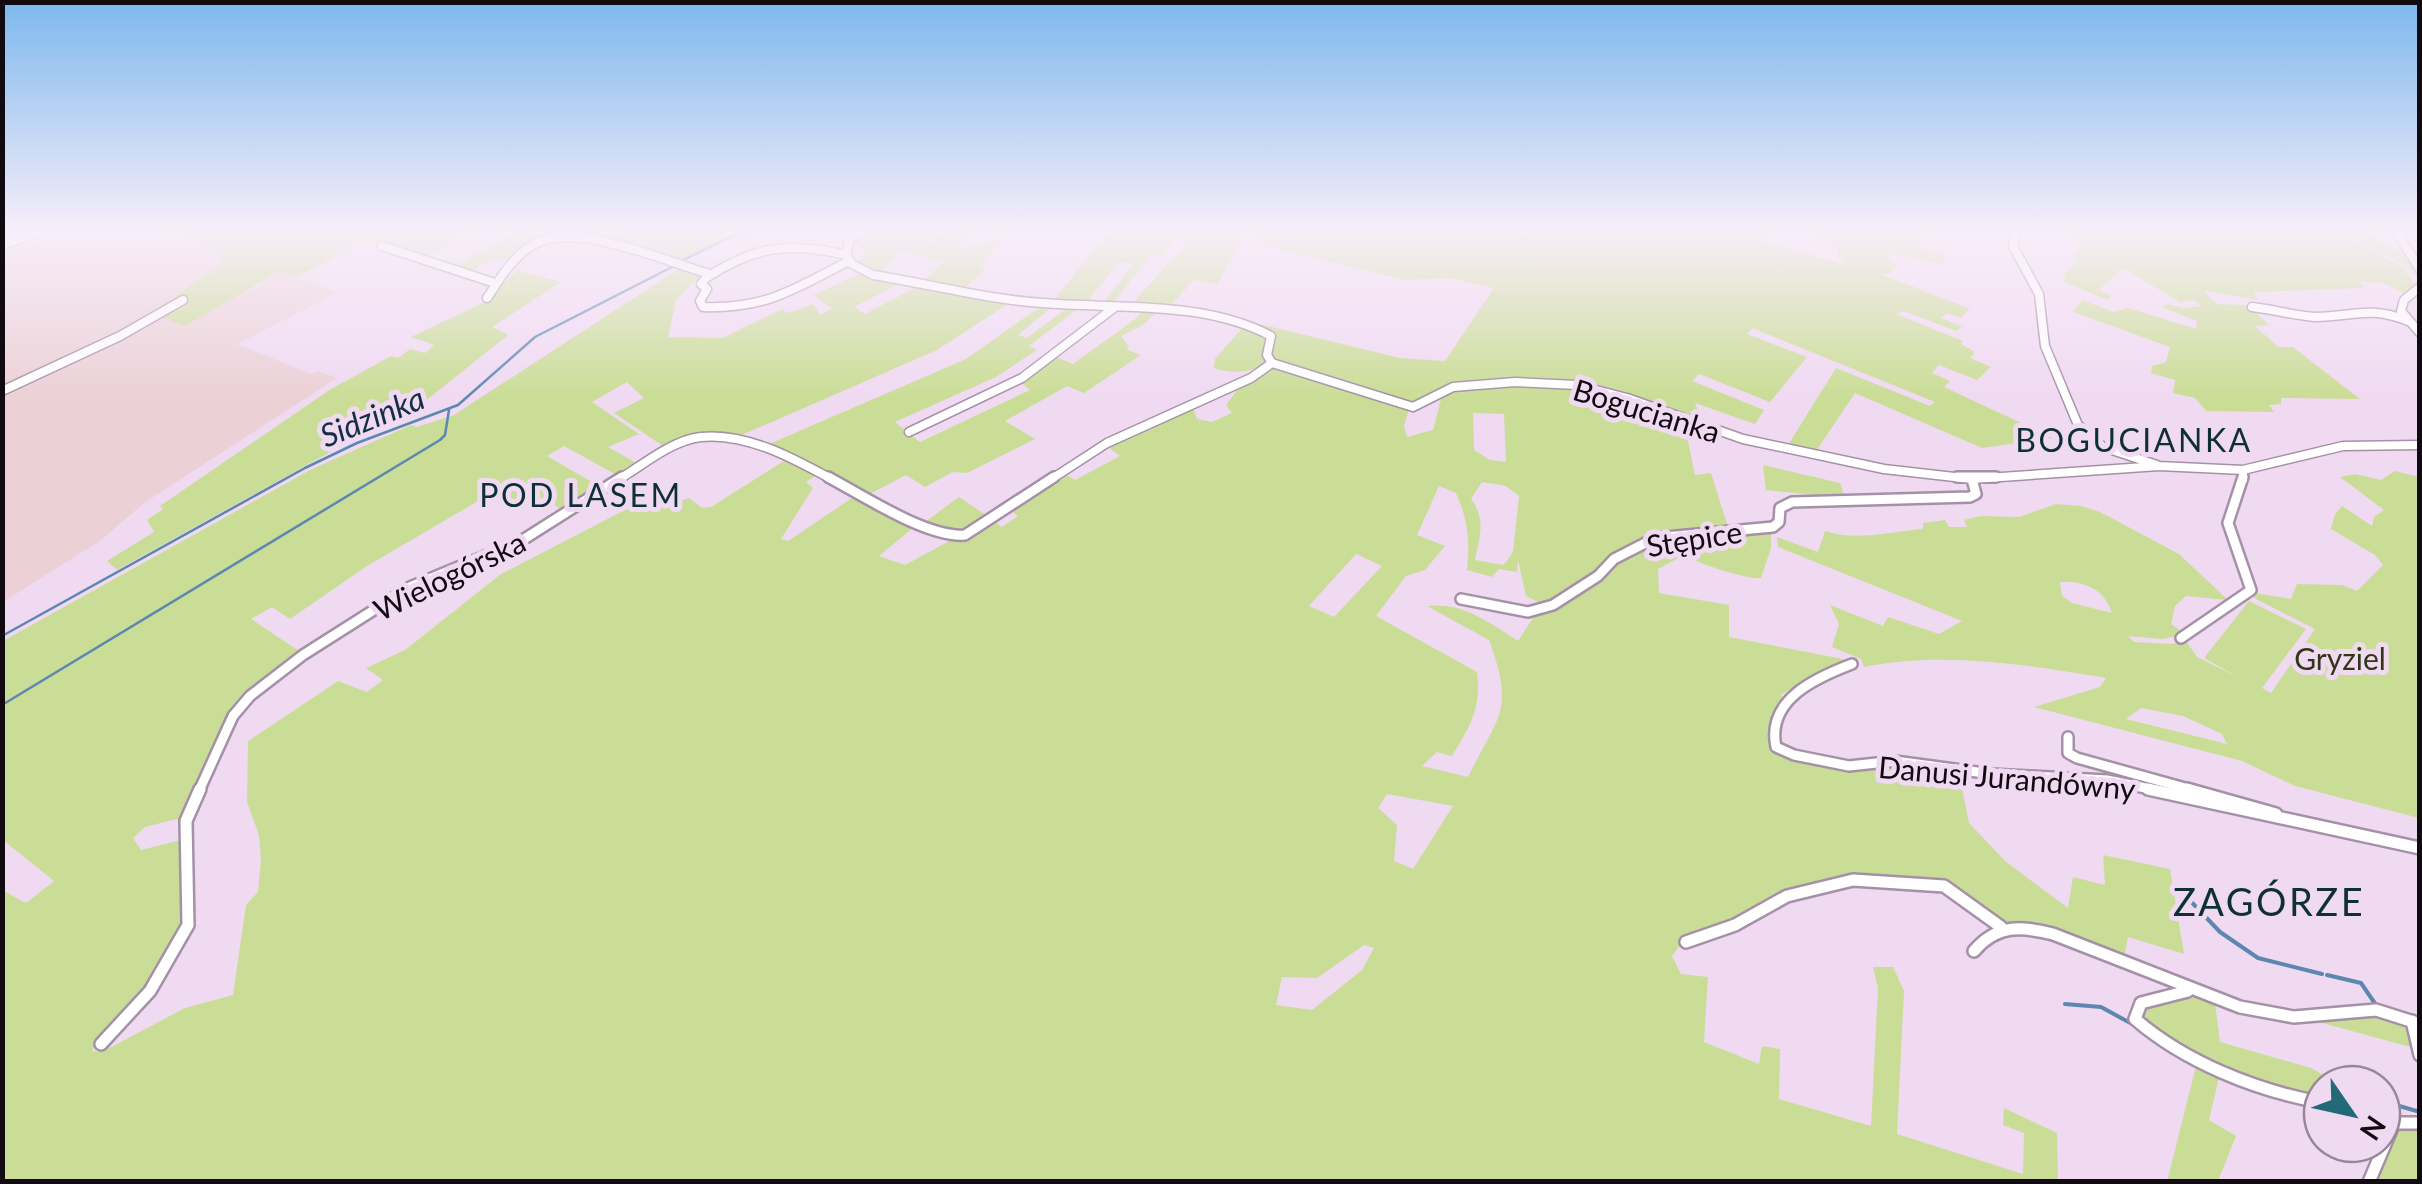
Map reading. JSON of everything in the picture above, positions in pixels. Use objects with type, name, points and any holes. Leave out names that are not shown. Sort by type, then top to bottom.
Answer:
[{"type":"street","points":[[487,298],[493,287]]},
{"type":"street","points":[[704,287],[700,301],[704,307],[734,308],[770,302],[796,287]]},
{"type":"street","points":[[950,287],[996,298],[1165,310],[1261,328],[1272,336],[1267,355],[1272,363]]},
{"type":"street","points":[[2034,287],[2040,298],[2048,357],[2078,425],[2086,436],[2108,450],[2159,466]]},
{"type":"street","points":[[2420,287],[2402,304],[2401,311],[2420,333]]},
{"type":"street","points":[[2,390],[120,336],[184,300]]},
{"type":"street","points":[[909,432],[1022,378],[1114,307]]},
{"type":"street","points":[[2252,307],[2289,310],[2311,317],[2381,310],[2408,321]]},
{"type":"street","name":"Bogucianka","points":[[1272,363],[1413,407],[1453,387],[1515,382],[1577,385],[1627,398],[1742,439],[1919,475],[1972,480],[2159,466],[2243,470],[2343,446],[2420,445]]},
{"type":"street","name":"Wielogórska","points":[[101,1044],[150,990],[188,925],[186,821],[233,716],[250,696],[303,655],[410,588],[510,546],[666,450],[700,437],[725,437],[780,454],[897,514],[954,536],[965,535],[1107,443],[1251,378],[1272,363]]},
{"type":"street","points":[[2181,638],[2197,632],[2251,590],[2247,572],[2232,548],[2228,524],[2243,483],[2243,470]]},
{"type":"street","name":"Stępice","points":[[1461,599],[1528,612],[1553,605],[1598,576],[1614,559],[1656,538],[1773,527],[1779,522],[1780,508],[1792,502],[1970,497],[1976,494],[1972,480]]},
{"type":"street","name":"Danusi Jurandówny","points":[[1852,664],[1809,682],[1780,711],[1772,736],[1776,747],[1794,755],[1849,766],[1895,761],[1992,774],[2107,780],[2420,848]]},
{"type":"street","points":[[2068,737],[2068,753],[2077,758],[2279,815]]},
{"type":"street","points":[[1686,942],[1735,925],[1787,896],[1853,880],[1944,886],[2001,927]]},
{"type":"street","points":[[1974,951],[2001,927],[2020,926],[2052,934],[2190,990],[2269,1014],[2323,1016],[2376,1010],[2416,1023],[2420,1055]]},
{"type":"street","points":[[2190,990],[2141,1004],[2134,1012],[2135,1019],[2177,1046],[2276,1094],[2302,1099]]},
{"type":"street","points":[[2369,1182],[2394,1123],[2420,1123]]},
{"type":"shaded area","points":[[3,287],[193,287],[152,313],[257,287],[325,287],[339,292],[237,344],[311,374],[318,371],[337,378],[144,503],[100,541],[3,602]]},
{"type":"green space","points":[[188,287],[252,287],[185,326],[151,313]]},
{"type":"green space","points":[[500,287],[553,287],[492,327],[508,335],[409,414],[350,441],[117,570],[107,561],[154,532],[147,520],[163,509],[160,506],[331,389],[391,356],[398,358],[410,349],[425,353],[434,345],[411,337],[487,301]]},
{"type":"green space","points":[[650,287],[689,287],[676,300],[668,337],[723,338],[782,309],[788,313],[813,304],[820,315],[832,309],[814,295],[831,287],[892,287],[845,312],[855,307],[865,314],[916,287],[1011,302],[937,350],[737,437],[721,435],[663,446],[614,413],[644,398],[627,382],[592,402],[639,434],[608,447],[640,465],[622,478],[564,446],[547,456],[604,489],[566,512],[538,496],[523,505],[497,490],[367,566],[290,619],[272,607],[251,619],[302,653],[229,717],[181,818],[145,827],[133,838],[141,850],[181,840],[181,930],[153,979],[92,1051],[102,1052],[185,1008],[233,995],[246,905],[258,892],[261,859],[259,835],[247,802],[248,741],[338,681],[367,692],[383,680],[366,668],[405,650],[501,574],[652,496],[674,503],[689,498],[702,508],[711,507],[787,459],[818,474],[806,482],[813,488],[781,539],[788,541],[855,496],[919,523],[879,556],[905,565],[990,519],[1002,527],[1018,516],[1008,508],[1065,474],[1075,480],[1120,456],[1107,446],[1192,405],[1197,419],[1212,422],[1232,413],[1226,405],[1241,385],[1270,367],[1409,409],[1404,426],[1407,437],[1433,430],[1441,399],[1449,392],[1521,385],[1609,396],[1725,437],[1685,427],[1695,475],[1711,473],[1729,530],[1663,535],[1617,560],[1657,541],[1771,531],[1771,548],[1761,578],[1722,570],[1684,555],[1658,569],[1659,593],[1729,605],[1729,637],[1843,659],[1844,663],[1817,673],[1781,695],[1785,700],[1774,716],[1769,741],[1781,756],[1849,771],[1895,761],[1959,774],[1969,823],[2005,861],[2068,908],[2073,877],[2105,885],[2103,855],[2170,869],[2184,954],[2128,937],[2124,959],[2049,930],[2003,922],[1944,881],[1895,877],[1822,879],[1781,895],[1735,920],[1686,937],[1672,956],[1681,974],[1708,977],[1704,1042],[1759,1064],[1762,1046],[1780,1049],[1779,1099],[1871,1126],[1878,988],[1873,967],[1893,967],[1904,991],[1897,1134],[2023,1174],[2024,1133],[2003,1125],[2004,1108],[2057,1133],[2058,1181],[3,1182],[2,890],[26,903],[54,881],[3,840],[3,641],[310,470],[411,425],[417,427],[454,415]],"holes":[[[1473,413],[1504,414],[1506,462],[1490,460],[1474,450]],[[1482,482],[1506,486],[1519,496],[1513,552],[1504,565],[1475,560],[1480,528],[1479,513],[1471,499]],[[1439,486],[1456,493],[1463,512],[1467,570],[1492,577],[1499,569],[1517,572],[1518,560],[1526,596],[1542,604],[1518,641],[1464,610],[1427,606],[1489,640],[1497,664],[1500,712],[1468,777],[1422,766],[1437,752],[1452,756],[1476,706],[1477,672],[1376,616],[1406,576],[1425,570],[1445,546],[1417,535]],[[1356,554],[1382,566],[1334,617],[1309,606]],[[1387,794],[1453,806],[1413,869],[1394,861],[1397,825],[1378,808]],[[1364,945],[1374,948],[1362,970],[1312,1010],[1276,1005],[1282,977],[1317,978]]]},
{"type":"green space","points":[[1064,287],[1099,287],[1086,303],[1055,299]]},
{"type":"green space","points":[[1115,287],[1125,287],[1113,303],[1103,303]]},
{"type":"green space","points":[[1147,287],[1187,287],[1168,308],[1132,304]]},
{"type":"green space","points":[[1491,287],[1914,287],[1970,309],[1960,318],[1947,313],[1941,318],[1962,327],[1956,331],[1904,311],[1896,314],[1963,341],[1961,344],[1975,352],[1970,358],[1991,367],[1977,380],[1939,365],[1932,373],[1950,381],[1944,387],[2053,438],[1982,448],[1855,393],[1816,451],[1788,445],[1836,368],[1930,406],[1935,402],[1752,328],[1747,334],[1807,357],[1770,402],[1699,374],[1692,381],[1764,410],[1755,424],[1695,403],[1700,416],[1724,429],[1607,391],[1534,379],[1496,380],[1456,388],[1414,404],[1275,362],[1270,355],[1277,338],[1255,323],[1400,358],[1445,361],[1494,288]]},
{"type":"green space","points":[[2077,287],[2102,287],[2099,290],[2111,296],[2108,300]]},
{"type":"green space","points":[[2155,287],[2363,287],[2254,292],[2258,300],[2204,291],[2217,304],[2248,305],[2269,325],[2255,326],[2278,347],[2293,347],[2360,399],[2281,398],[2281,404],[2269,405],[2274,412],[2206,411],[2195,398],[2173,393],[2175,380],[2151,373],[2152,366],[2166,362],[2170,347],[2073,312],[2082,300],[2114,312],[2128,308],[2196,329],[2197,321],[2161,307],[2201,306],[2194,300],[2180,302]]},
{"type":"green space","points":[[2392,287],[2414,287],[2405,294]]},
{"type":"green space","points":[[1040,307],[1051,308],[1018,335],[1027,338],[1067,308],[1079,308],[1029,346],[1037,350],[996,377],[895,422],[920,442],[1030,390],[1020,382],[1056,357],[1073,364],[1144,310],[1158,311],[1143,325],[1121,336],[1129,347],[1127,350],[1141,355],[1084,393],[1067,386],[1005,421],[1035,439],[967,473],[953,472],[925,487],[906,475],[866,496],[767,445],[966,359]]},
{"type":"green space","points":[[1243,327],[1269,339],[1264,351],[1265,364],[1240,372],[1214,368],[1215,359]]},
{"type":"green space","points":[[1763,465],[1840,483],[1845,498],[1766,490]]},
{"type":"green space","name":"Gryziel","points":[[2395,471],[2419,477],[2419,818],[2295,786],[2242,761],[2034,707],[2100,687],[2106,678],[1954,660],[1864,667],[1861,659],[1832,647],[1839,624],[1830,605],[1883,626],[1888,617],[1939,634],[1962,621],[1778,547],[1777,537],[1818,552],[1825,531],[1849,536],[1874,535],[1923,529],[1923,523],[1945,520],[1949,527],[1967,527],[1964,520],[1981,516],[2019,517],[2056,504],[2081,506],[2179,554],[2228,600],[2186,596],[2175,606],[2171,624],[2185,634],[2163,639],[2128,636],[2134,642],[2186,641],[2197,657],[2238,677],[2204,658],[2249,601],[2306,629],[2262,688],[2271,693],[2315,629],[2254,598],[2255,593],[2291,599],[2297,584],[2342,585],[2357,591],[2383,565],[2375,555],[2331,529],[2335,514],[2342,506],[2372,526],[2374,517],[2384,510],[2340,477],[2355,474],[2381,480]],"holes":[[[2060,582],[2092,588],[2104,597],[2112,613],[2072,603],[2062,596]],[[2141,708],[2183,716],[2222,734],[2227,744],[2126,719]]]},
{"type":"green space","points":[[959,497],[989,517],[958,531],[925,522]]},
{"type":"green space","points":[[2190,995],[2215,1002],[2220,1042],[2302,1065],[2302,1094],[2251,1081],[2202,1059],[2140,1020],[2143,1006]]},
{"type":"green space","points":[[2358,1013],[2383,1015],[2406,1024],[2414,1048],[2315,1021]]},
{"type":"green space","points":[[2197,1062],[2220,1073],[2209,1120],[2236,1136],[2218,1181],[2167,1182]]},
{"type":"green space","points":[[2402,1128],[2419,1129],[2417,1181],[2376,1182],[2383,1164],[2402,1164]]},
{"type":"waterway","name":"Sidzinka","points":[[2,636],[305,468],[357,443],[458,405],[535,337],[632,287]]},
{"type":"waterway","points":[[2,705],[440,440],[445,435],[449,410]]},
{"type":"waterway","points":[[2180,890],[2220,932],[2258,958],[2322,974]]},
{"type":"waterway","points":[[2327,975],[2361,983],[2376,1005]]},
{"type":"waterway","points":[[2065,1004],[2101,1007],[2134,1025]]},
{"type":"waterway","points":[[2402,1107],[2420,1112]]},
{"type":"district","name":"BOGUCIANKA","points":[[2134,439]]},
{"type":"district","name":"POD LASEM","points":[[581,494]]},
{"type":"district","name":"ZAGÓRZE","points":[[2269,901]]}]
